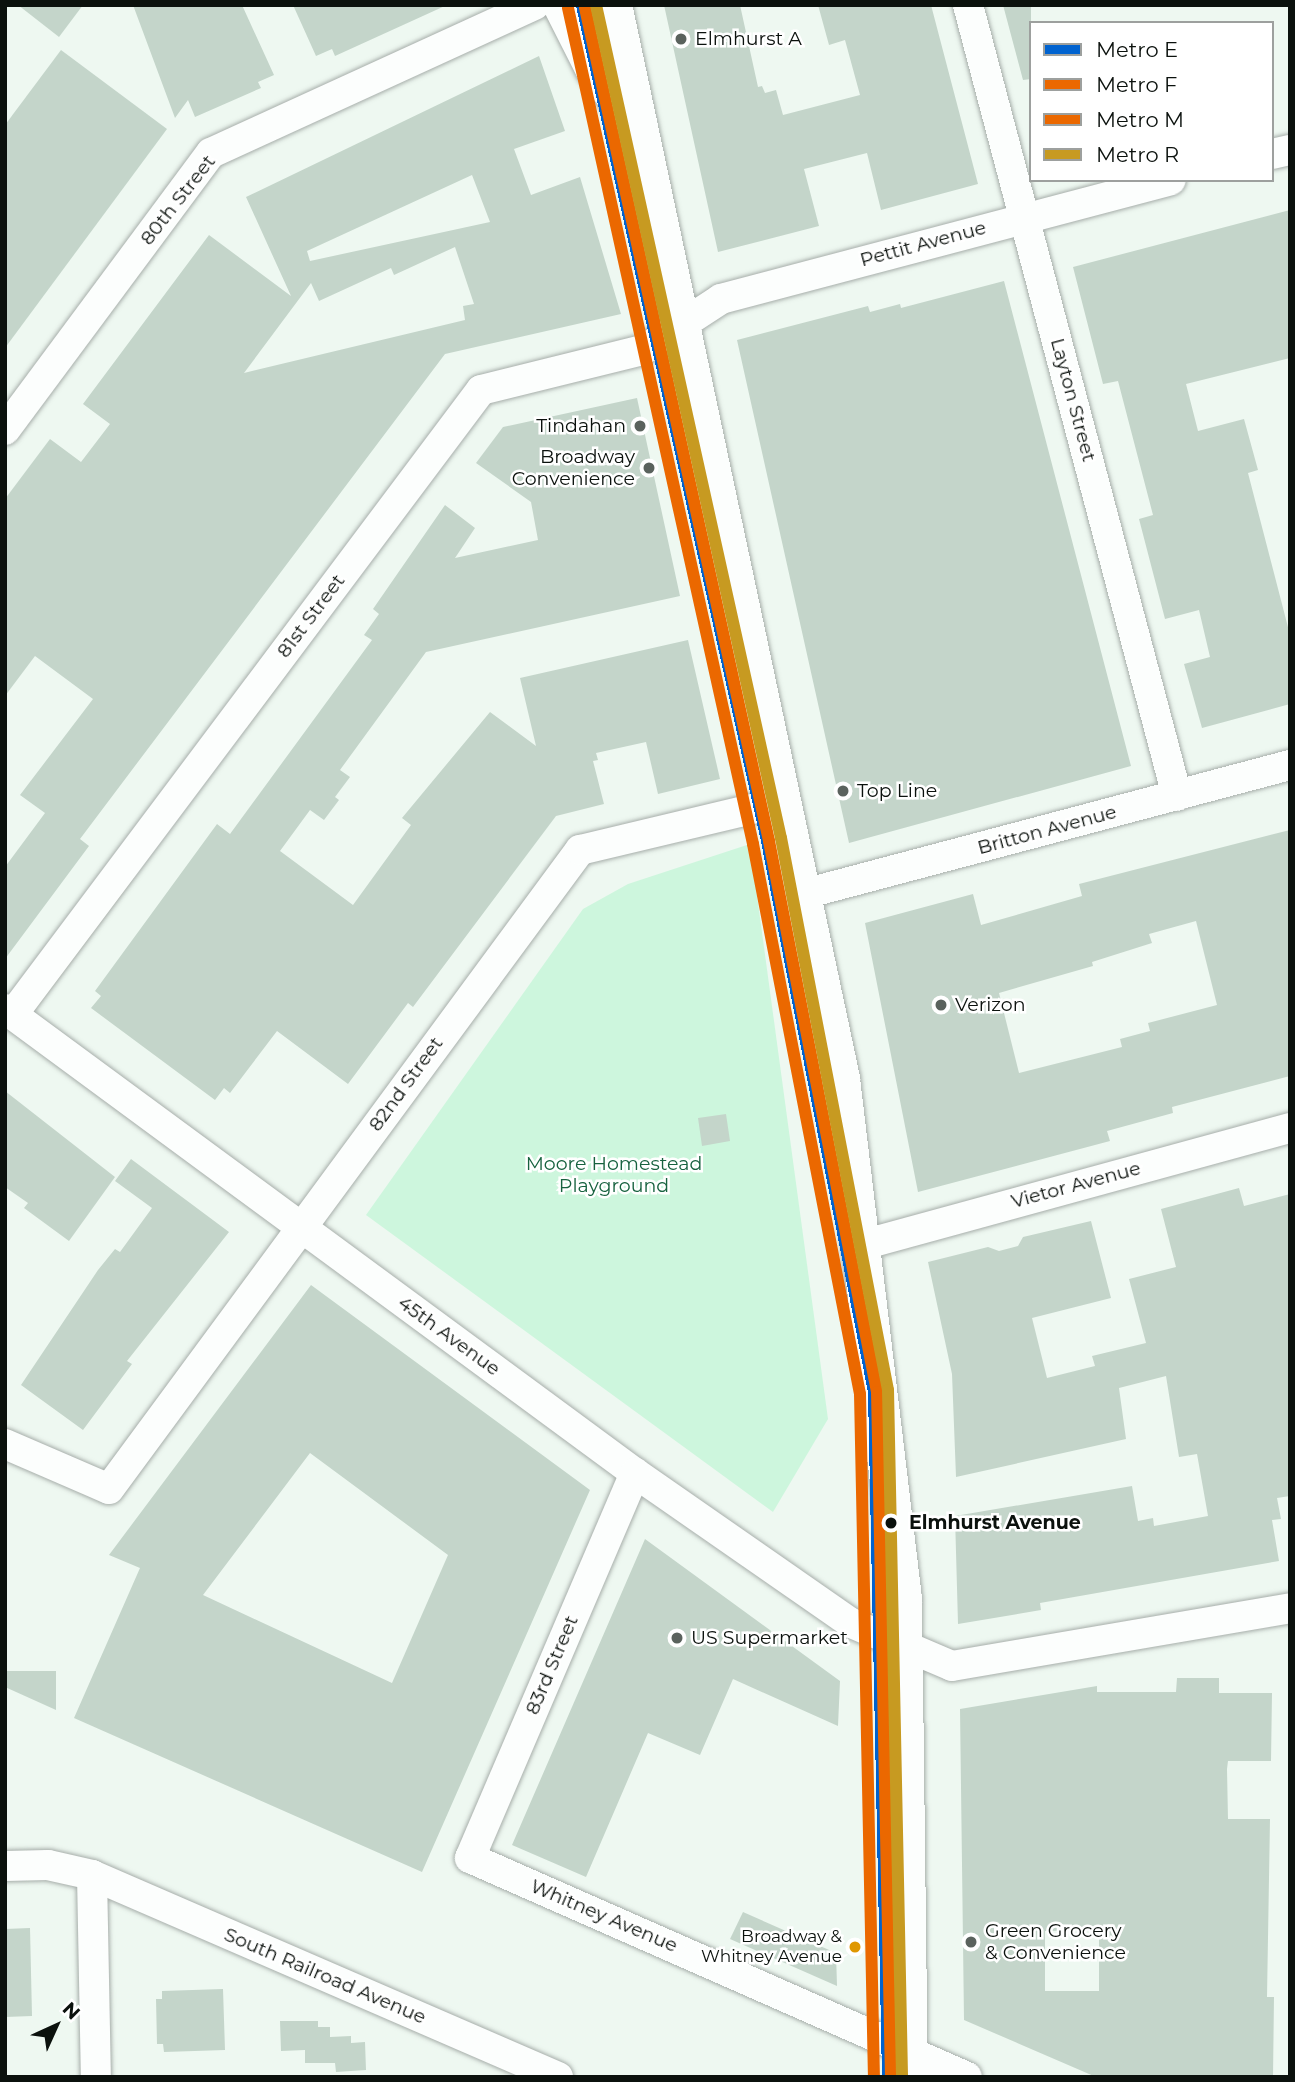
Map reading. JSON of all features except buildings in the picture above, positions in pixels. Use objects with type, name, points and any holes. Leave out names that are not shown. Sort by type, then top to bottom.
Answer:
[{"type":"main road","points":[[562,5],[594,68],[639,128]]},
{"type":"main road","points":[[613,5],[785,801],[841,1079],[903,1599],[909,2065]]},
{"type":"street","name":"80th Street","points":[[5,429],[211,153],[535,5]]},
{"type":"street","name":"Layton Street","points":[[968,5],[1177,796]]},
{"type":"street","name":"Pettit Avenue","points":[[682,324],[721,299],[1162,182]]},
{"type":"street","name":"81st Street","points":[[9,1012],[481,390],[643,350],[682,324]]},
{"type":"street","name":"Britton Avenue","points":[[804,894],[1290,765]]},
{"type":"street","name":"82nd Street","points":[[5,1444],[109,1489],[580,850],[785,801]]},
{"type":"street","name":"45th Avenue","points":[[9,1012],[635,1473],[849,1622],[903,1646]]},
{"type":"street","name":"Vietor Avenue","points":[[862,1245],[1290,1128]]},
{"type":"street","name":"83rd Street","points":[[470,1858],[635,1473]]},
{"type":"street","points":[[903,1646],[952,1667],[1290,1608]]},
{"type":"street","name":"Whitney Avenue","points":[[470,1858],[869,2030],[909,2065],[967,2077]]},
{"type":"street","name":"South Railroad Avenue","points":[[5,1866],[48,1865],[92,1875],[558,2077]]},
{"type":"street","points":[[92,1875],[96,2077]]},
{"type":"green space","name":"Moore Homestead Playground","points":[[750,844],[828,1419],[773,1512],[366,1215],[583,909],[628,884]]},
{"type":"metro line","name":"E","points":[[582,5],[767,841],[874,1392],[888,2077]]},
{"type":"metro line","name":"R","points":[[596,5],[781,838],[888,1390],[902,2077]]},
{"type":"metro line","name":"M","points":[[568,8],[753,844],[860,1394],[874,2077]]},
{"type":"metro line","name":"F","points":[[585,8],[769,841],[877,1392],[891,2077]]},
{"type":"place","name":"Elmhurst A","points":[[681,39]]},
{"type":"place","name":"Tindahan","points":[[640,426]]},
{"type":"place","name":"Broadway Convenience","points":[[649,468]]},
{"type":"place","name":"Top Line","points":[[843,791]]},
{"type":"place","name":"Verizon","points":[[941,1005]]},
{"type":"place","name":"Elmhurst Avenue","points":[[891,1523]]},
{"type":"place","name":"US Supermarket","points":[[677,1638]]},
{"type":"place","name":"Green Grocery & Convenience","points":[[971,1942]]},
{"type":"place","name":"Broadway & Whitney Avenue","points":[[855,1947]]}]
